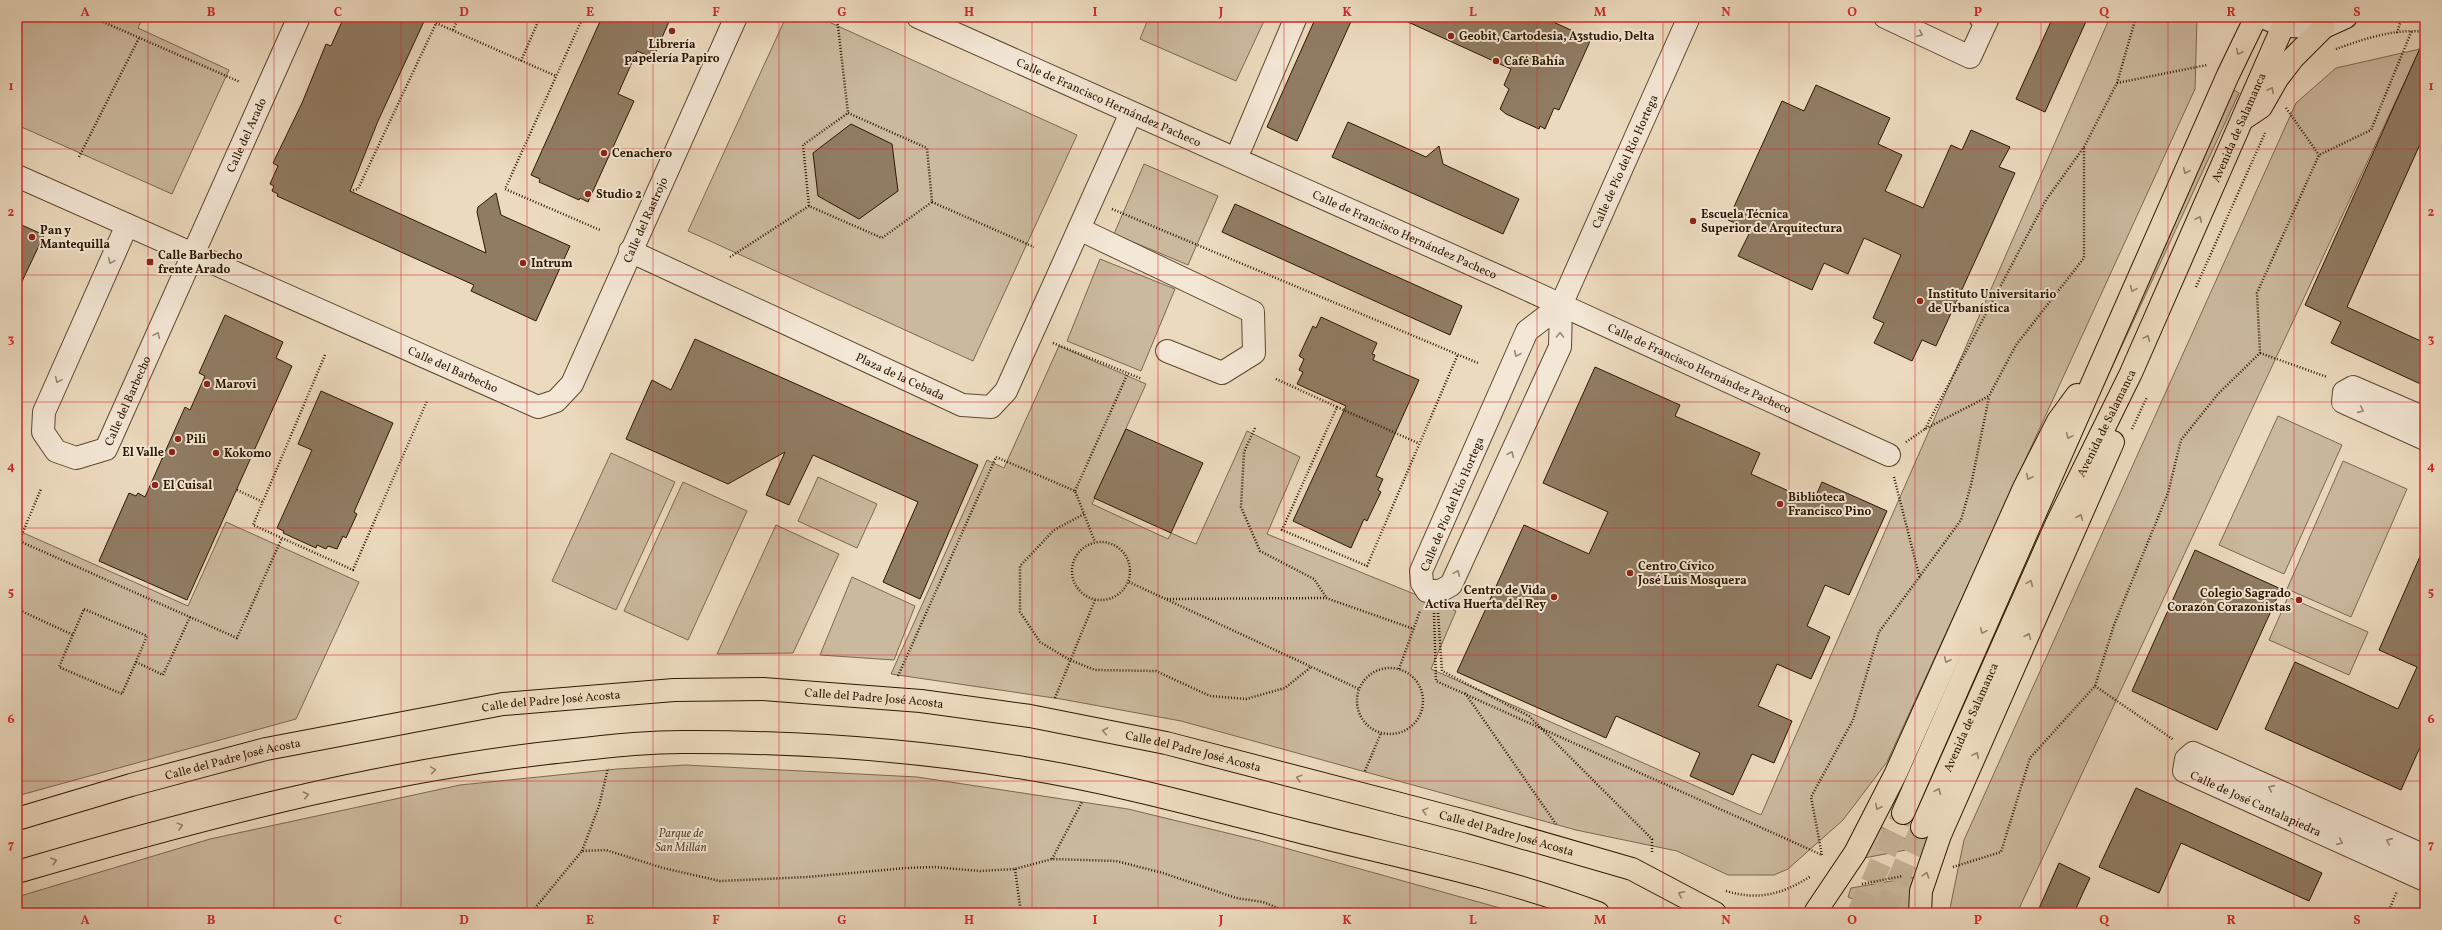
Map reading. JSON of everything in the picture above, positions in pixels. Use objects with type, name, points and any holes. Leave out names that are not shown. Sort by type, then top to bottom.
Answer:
[{"type":"highway","name":"Avenida de Salamanca","points":[[1903,813],[2228,75],[2256,17]]},
{"type":"highway","name":"Avenida de Salamanca","points":[[1922,827],[2057,523],[2131,373],[2245,117],[2278,20]]},
{"type":"highway","points":[[2245,117],[2261,107],[2277,79],[2293,58],[2324,27]]},
{"type":"highway","points":[[1815,912],[1855,853],[1896,773],[2024,488],[2058,421],[2102,361]]},
{"type":"highway","points":[[1920,913],[1921,891],[1940,835],[2121,423],[2131,373]]},
{"type":"highway","name":"Calle del Padre José Acosta","points":[[17,819],[131,785],[266,749],[503,704],[674,690],[763,689],[929,702],[1030,716],[1166,743],[1469,822],[1632,869],[1715,913]]},
{"type":"highway","points":[[17,872],[248,808],[406,774],[507,758],[588,749],[688,742],[783,744],[911,752],[1028,768],[1146,793],[1496,881],[1598,913]]},
{"type":"street","name":"Calle del Arado","points":[[194,254],[299,17]]},
{"type":"street","name":"Calle del Rastrojo","points":[[538,407],[556,401],[572,384],[630,251],[736,17]]},
{"type":"street","name":"Calle de Francisco Hernández Pacheco","points":[[918,17],[1889,455]]},
{"type":"street","points":[[1241,147],[1296,17]]},
{"type":"street","name":"Calle de Pío del Río Hortega","points":[[1560,306],[1527,330],[1421,571],[1422,583],[1427,591],[1440,591],[1451,585],[1560,347],[1560,306],[1689,17]]},
{"type":"street","points":[[1885,17],[1970,57],[1987,20],[1980,17]]},
{"type":"street","points":[[2278,20],[2324,27],[2346,17]]},
{"type":"street","name":"Plaza de la Cebada","points":[[630,251],[962,405],[991,407],[1006,391],[1131,113]]},
{"type":"street","name":"Calle del Barbecho","points":[[17,176],[538,407]]},
{"type":"street","name":"Calle del Barbecho","points":[[127,225],[44,412],[43,432],[56,451],[76,458],[106,449],[194,254]]},
{"type":"street","points":[[1079,229],[1253,312],[1254,353],[1222,373],[1167,351]]},
{"type":"street","points":[[2425,418],[2353,387],[2344,392],[2343,402],[2425,439]]},
{"type":"street","name":"Calle de José Cantalapiedra","points":[[2425,856],[2193,753],[2186,759],[2184,771],[2425,880]]},
{"type":"path","points":[[92,17],[240,82]]},
{"type":"path","points":[[350,191],[358,189],[439,17]]},
{"type":"path","points":[[453,30],[460,17]]},
{"type":"path","points":[[521,61],[540,17]]},
{"type":"path","points":[[582,17],[506,189],[600,230]]},
{"type":"path","points":[[1925,429],[2046,200],[2084,147],[2117,83],[2136,17]]},
{"type":"path","points":[[2397,33],[2402,17]]},
{"type":"path","points":[[837,18],[848,113]]},
{"type":"path","points":[[436,22],[556,76]]},
{"type":"path","points":[[1951,868],[2001,852],[2030,758],[2095,686],[2114,625],[2168,493],[2181,440],[2218,394],[2260,353],[2257,293],[2319,155],[2371,130],[2412,30]]},
{"type":"path","points":[[2372,37],[2412,30],[2425,32]]},
{"type":"path","points":[[79,157],[139,38]]},
{"type":"path","points":[[2117,83],[2207,65]]},
{"type":"path","points":[[2284,105],[2319,155]]},
{"type":"path","points":[[848,113],[927,148],[932,202]]},
{"type":"path","points":[[809,206],[803,146],[848,113]]},
{"type":"path","points":[[1434,612],[1436,680],[1538,728],[1822,855],[1812,797],[1853,720],[1879,632],[1920,579],[1961,520],[1971,485],[1989,396],[2016,345],[2084,258],[2084,147]]},
{"type":"path","points":[[809,206],[882,238],[932,202]]},
{"type":"path","points":[[932,202],[1034,247]]},
{"type":"path","points":[[730,257],[809,206]]},
{"type":"path","points":[[1110,208],[1478,362]]},
{"type":"path","points":[[1049,341],[1142,379]]},
{"type":"path","points":[[2260,353],[2353,387]]},
{"type":"path","points":[[1337,407],[1282,530],[1367,566],[1418,443],[1458,354]]},
{"type":"path","points":[[325,355],[253,525],[352,570],[426,401]]},
{"type":"path","points":[[1075,491],[1128,373]]},
{"type":"path","points":[[1276,380],[1418,443]]},
{"type":"path","points":[[1920,579],[1889,455],[1925,429],[1989,396]]},
{"type":"path","points":[[1255,428],[1244,452],[1241,508],[1260,551],[1314,579],[1326,598]]},
{"type":"path","points":[[143,449],[163,458]]},
{"type":"path","points":[[895,682],[996,457],[1075,491],[1095,542]]},
{"type":"path","points":[[17,546],[18,540],[40,489]]},
{"type":"path","points":[[237,490],[263,502]]},
{"type":"path","points":[[1084,514],[1054,530],[1020,566],[1020,612],[1040,642],[1070,660],[1095,670],[1156,671],[1210,696],[1246,699],[1285,688],[1311,667]]},
{"type":"path","points":[[18,540],[237,638],[282,538]]},
{"type":"path","points":[[1105,541],[1123,551],[1129,561],[1131,571],[1128,582],[1123,591],[1114,597],[1104,600],[1095,600],[1078,590],[1073,581],[1071,571],[1073,561],[1078,552],[1086,545],[1105,541]]},
{"type":"path","points":[[1128,582],[1359,689]]},
{"type":"path","points":[[1440,591],[1438,614],[1442,671],[1529,716],[1538,728],[1652,839],[1652,858]]},
{"type":"path","points":[[1166,599],[1326,598],[1414,628],[1399,669]]},
{"type":"path","points":[[1052,705],[1095,600]]},
{"type":"path","points":[[17,609],[73,635]]},
{"type":"path","points":[[84,609],[147,636],[136,662],[122,694],[59,667],[84,609]]},
{"type":"path","points":[[136,662],[163,675],[190,617]]},
{"type":"path","points":[[1380,669],[1399,669],[1408,673],[1420,688],[1423,698],[1422,709],[1418,718],[1402,731],[1381,733],[1363,721],[1358,711],[1357,700],[1359,689],[1364,680],[1380,669]]},
{"type":"path","points":[[2095,686],[2193,753]]},
{"type":"path","points":[[1465,693],[1561,830]]},
{"type":"path","points":[[1363,775],[1381,733]]},
{"type":"path","points":[[531,913],[582,851],[599,806],[610,764]]},
{"type":"path","points":[[1052,859],[1084,797]]},
{"type":"path","points":[[582,851],[606,850],[663,868],[720,881],[808,877],[906,868],[934,867],[980,871],[1016,869],[1052,859],[1116,861],[1163,872],[1236,898],[1263,902],[1290,913]]},
{"type":"path","points":[[1016,869],[1021,913]]},
{"type":"path","points":[[1722,890],[1743,896],[1771,895],[1793,887],[1818,871],[1838,879],[1862,884],[1927,871]]},
{"type":"green space","points":[[24,17],[143,17],[138,28],[229,70],[172,194],[17,125],[17,28]]},
{"type":"green space","points":[[786,17],[818,17],[1077,135],[973,361],[688,231]]},
{"type":"green space","points":[[1149,17],[1255,17],[1264,21],[1236,81],[1140,39]]},
{"type":"green space","points":[[2110,17],[2197,17],[2195,89],[1887,762],[1843,820],[1788,869],[1774,875],[1728,875],[1677,851],[1576,830],[1181,721],[1061,699],[891,674],[987,460],[1004,468],[1059,346],[1146,384],[1092,504],[1168,539],[1171,533],[1196,544],[1247,431],[1300,457],[1267,534],[1456,611],[1431,669],[1761,815]]},
{"type":"green space","points":[[2420,49],[2017,913],[1949,913],[1964,840],[2296,103],[2336,68]]},
{"type":"green space","points":[[2234,90],[2239,93],[2095,404]]},
{"type":"green space","points":[[1144,164],[1218,196],[1188,265],[1114,234]]},
{"type":"green space","points":[[1100,259],[1175,289],[1141,371],[1067,341]]},
{"type":"green space","points":[[2278,416],[2342,445],[2284,574],[2219,545]]},
{"type":"green space","points":[[611,453],[675,482],[616,610],[552,581]]},
{"type":"green space","points":[[2343,461],[2407,489],[2351,617],[2287,589]]},
{"type":"green space","points":[[818,477],[877,504],[857,548],[798,521]]},
{"type":"green space","points":[[683,482],[747,511],[688,640],[624,611]]},
{"type":"green space","points":[[226,522],[359,582],[296,719],[17,796],[17,530],[188,606]]},
{"type":"green space","points":[[776,525],[839,554],[793,653],[717,654]]},
{"type":"green space","points":[[852,577],[915,606],[894,660],[820,655]]},
{"type":"green space","points":[[2288,597],[2368,632],[2349,675],[2269,640]]},
{"type":"green space","name":"Parque de San Millán","points":[[686,765],[917,777],[1128,809],[1260,841],[1518,913],[17,913],[17,897],[210,839],[460,785],[617,769]]},
{"type":"green space","points":[[1879,826],[1922,847],[1864,858]]},
{"type":"green space","points":[[1915,877],[1909,913],[1884,913],[1848,897],[1851,888]]},
{"type":"building","points":[[344,17],[426,17],[378,121],[350,191],[486,253],[477,212],[478,207],[496,193],[501,215],[570,246],[536,321],[471,291],[474,285],[277,196],[278,194],[272,191],[274,186],[270,184],[278,166],[273,163],[302,103],[326,44],[331,46]]},
{"type":"building","points":[[602,17],[671,17],[653,58],[637,51],[618,94],[634,101],[588,202],[580,198],[579,200],[539,182],[540,179],[531,175]]},
{"type":"building","points":[[1316,17],[1353,17],[1297,141],[1267,127]]},
{"type":"building","points":[[1397,17],[1542,17],[1591,39],[1559,110],[1554,108],[1545,129],[1540,126],[1539,129],[1506,114],[1500,109],[1509,89],[1504,85],[1511,69]]},
{"type":"building","points":[[2053,17],[2088,17],[2045,112],[2016,99]]},
{"type":"building","points":[[2425,37],[2425,133],[2347,307],[2425,343],[2425,386],[2331,343],[2341,322],[2305,305]]},
{"type":"building","points":[[1816,85],[1890,118],[1878,144],[1902,155],[1885,191],[1923,208],[1951,145],[1962,150],[1971,130],[2010,147],[1999,167],[2015,173],[1987,235],[1936,346],[1922,340],[1912,361],[1874,343],[1884,323],[1873,318],[1901,255],[1864,238],[1848,274],[1824,263],[1812,290],[1738,256],[1751,230],[1728,220],[1782,101],[1804,111]]},
{"type":"building","points":[[1348,122],[1426,157],[1439,146],[1443,164],[1519,199],[1503,234],[1332,157]]},
{"type":"building","points":[[851,124],[892,144],[898,191],[859,219],[818,196],[813,153]]},
{"type":"building","points":[[1235,204],[1462,306],[1450,335],[1222,232]]},
{"type":"building","points":[[17,223],[44,235],[17,292]]},
{"type":"building","points":[[225,315],[283,342],[276,358],[292,366],[187,600],[99,561],[129,493],[136,496],[138,493],[145,497],[185,407],[190,410],[205,376],[199,373]]},
{"type":"building","points":[[1321,317],[1377,343],[1372,354],[1375,355],[1373,360],[1419,380],[1376,476],[1383,479],[1378,490],[1381,492],[1367,521],[1364,519],[1351,548],[1293,521],[1346,406],[1297,384],[1303,372],[1299,370],[1304,359],[1299,356],[1313,326],[1316,328]]},
{"type":"building","points":[[695,339],[978,465],[920,599],[883,582],[918,502],[813,455],[789,505],[766,495],[785,452],[728,484],[626,439],[652,380],[671,390]]},
{"type":"building","name":"Centro Cívico José Luis Mosquera","points":[[1595,367],[1680,405],[1675,416],[1760,453],[1751,474],[1813,502],[1822,482],[1887,511],[1849,595],[1825,585],[1807,626],[1830,637],[1811,679],[1777,664],[1758,706],[1792,721],[1774,763],[1752,754],[1733,795],[1690,776],[1700,753],[1616,716],[1606,738],[1457,672],[1524,525],[1589,554],[1608,512],[1543,483]]},
{"type":"building","points":[[321,391],[393,423],[354,512],[357,514],[346,538],[343,536],[337,549],[328,546],[326,549],[317,545],[316,548],[283,533],[284,531],[277,528],[312,450],[298,444]]},
{"type":"building","points":[[1126,429],[1203,463],[1171,533],[1094,498]]},
{"type":"building","points":[[2425,545],[2425,736],[2401,790],[2265,729],[2295,662],[2398,709],[2417,667],[2379,650]]},
{"type":"building","points":[[2195,550],[2281,589],[2217,730],[2132,691]]},
{"type":"building","points":[[2136,788],[2322,873],[2309,901],[2181,843],[2159,893],[2099,867]]},
{"type":"building","points":[[2059,863],[2090,878],[2074,913],[2037,913]]},
{"type":"tunnel","points":[[1858,913],[1903,813]]},
{"type":"tunnel","points":[[1883,913],[1922,827]]},
{"type":"place","name":"Librería papelería Papiro","points":[[672,31]]},
{"type":"place","name":"Geobit, Cartodesia, A3studio, Delta","points":[[1451,36]]},
{"type":"place","name":"Café Bahía","points":[[1496,61]]},
{"type":"place","name":"Cenachero","points":[[604,153]]},
{"type":"place","name":"Studio 2","points":[[588,194]]},
{"type":"place","name":"Escuela Técnica Superior de Arquitectura","points":[[1693,221]]},
{"type":"place","name":"Pan y Mantequilla","points":[[32,237]]},
{"type":"place","name":"Calle Barbecho frente Arado","points":[[150,262]]},
{"type":"place","name":"Intrum","points":[[523,263]]},
{"type":"place","name":"Instituto Universitario de Urbanística","points":[[1920,301]]},
{"type":"place","name":"Marovi","points":[[207,384]]},
{"type":"place","name":"Pili","points":[[178,439]]},
{"type":"place","name":"El Valle","points":[[172,452]]},
{"type":"place","name":"Kokomo","points":[[216,453]]},
{"type":"place","name":"El Cuisal","points":[[155,485]]},
{"type":"place","name":"Biblioteca Francisco Pino","points":[[1780,504]]},
{"type":"place","name":"Centro Cívico José Luis Mosquera","points":[[1630,573]]},
{"type":"place","name":"Centro de Vida Activa Huerta del Rey","points":[[1554,597]]},
{"type":"place","name":"Colegio Sagrado Corazón Corazonistas","points":[[2299,600]]}]
